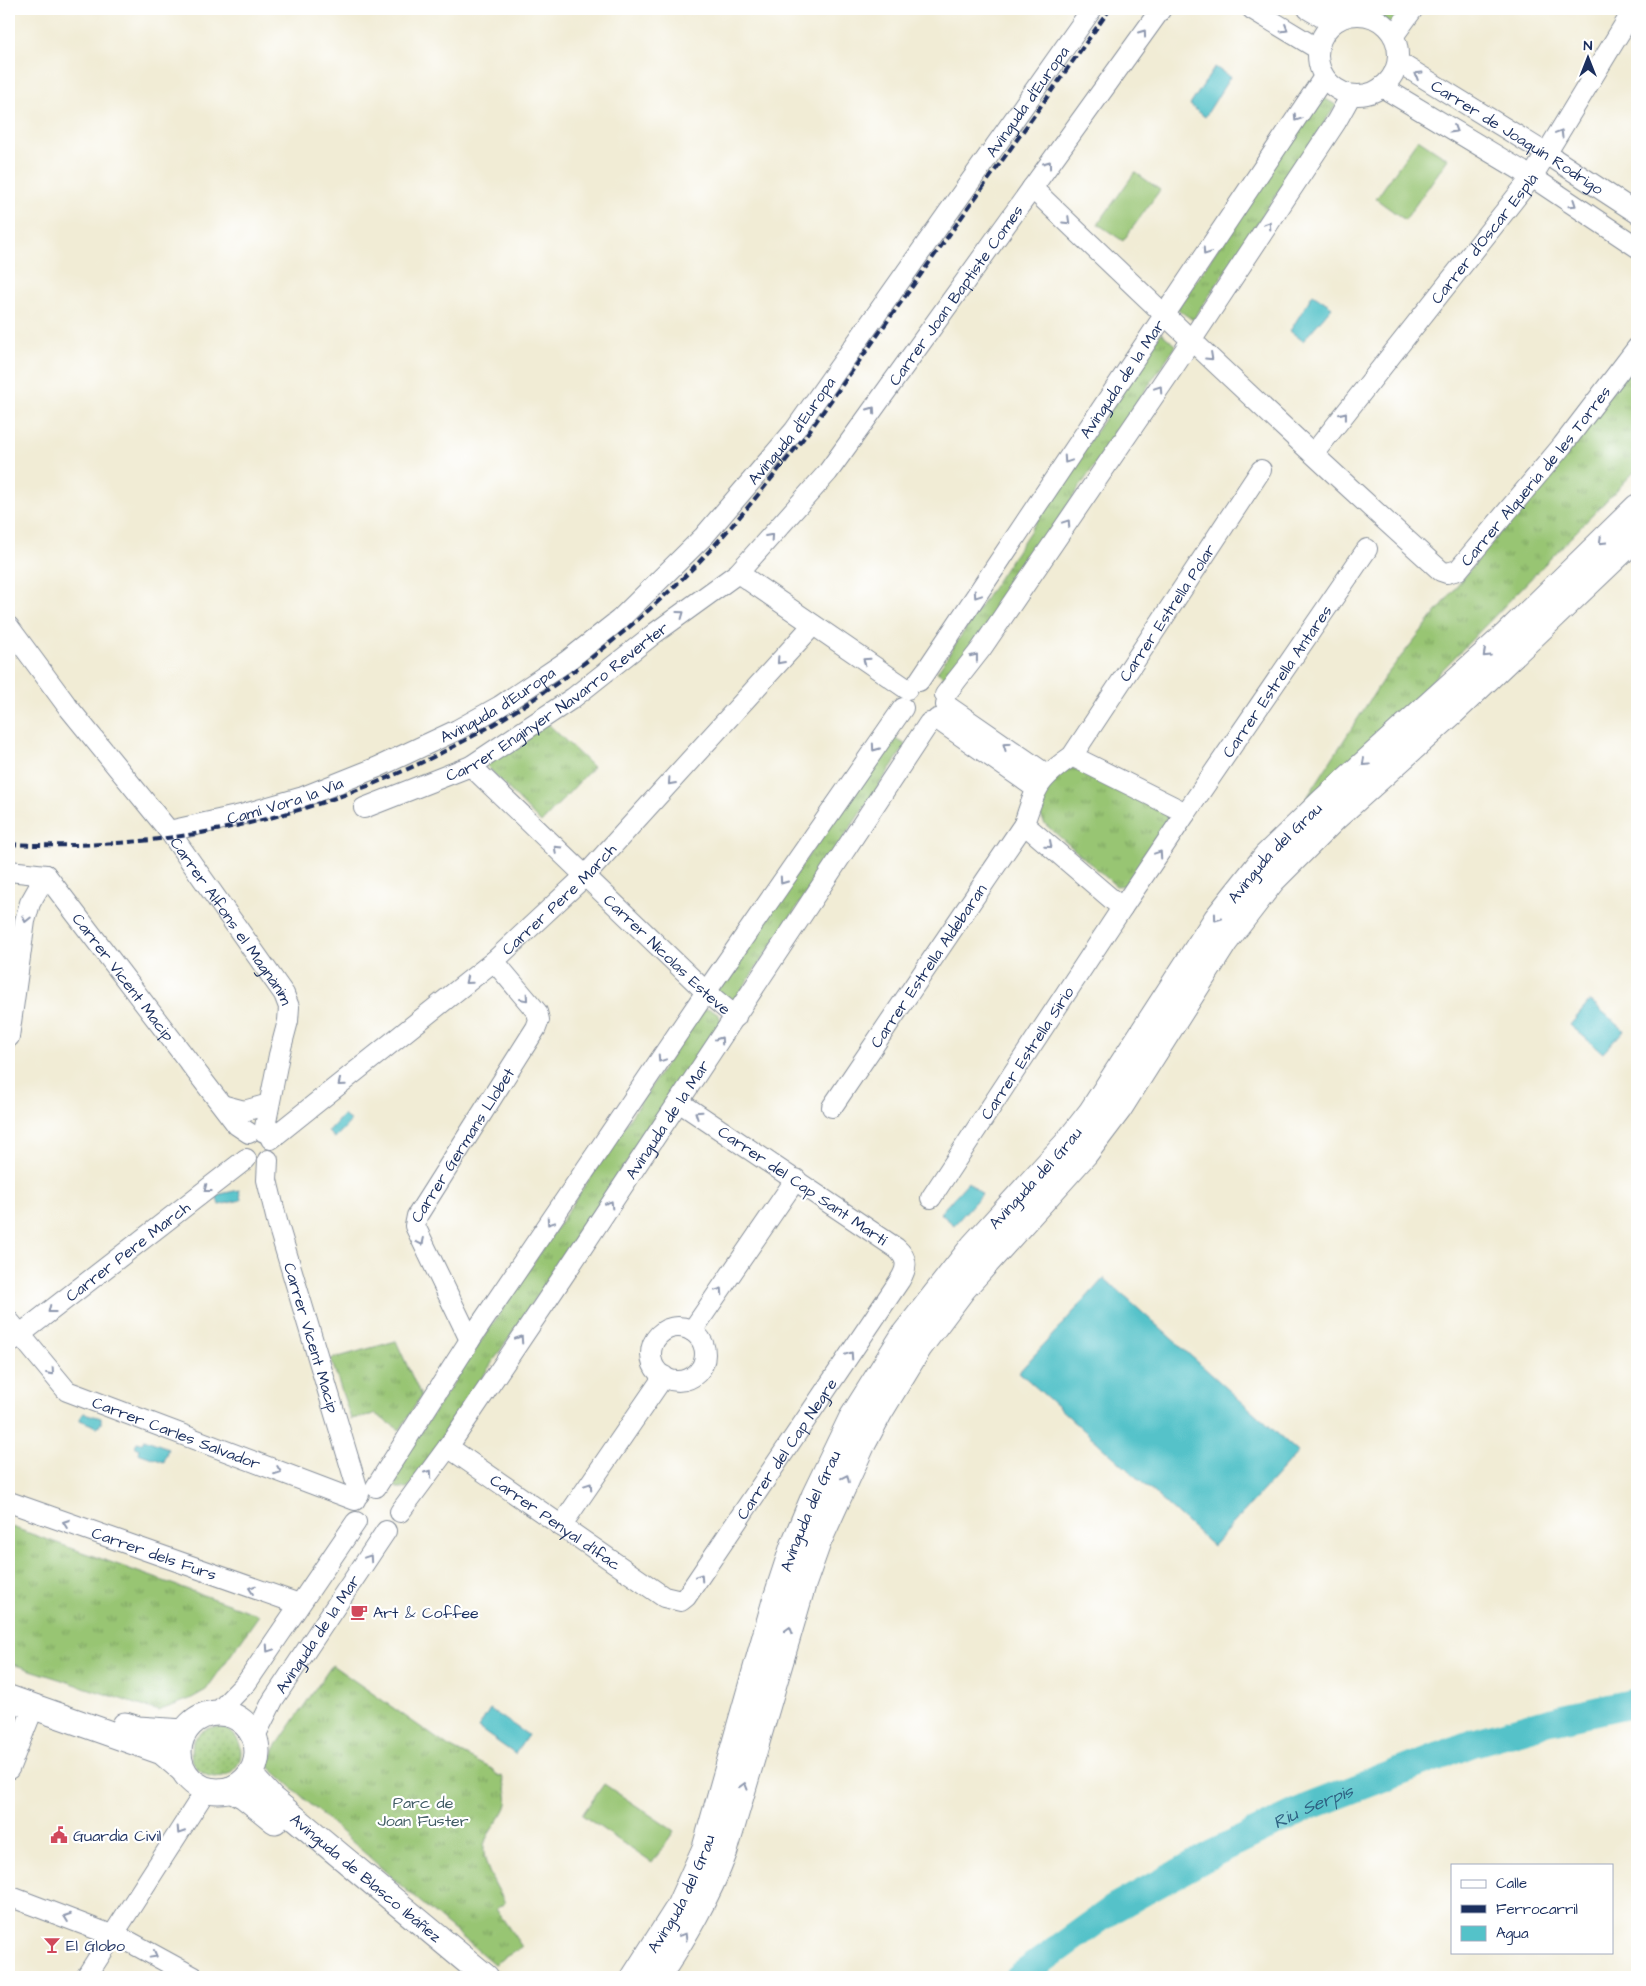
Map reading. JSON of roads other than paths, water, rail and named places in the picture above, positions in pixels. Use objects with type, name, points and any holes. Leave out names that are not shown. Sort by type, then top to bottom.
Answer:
[{"type":"main road","name":"Avinguda del Grau","points":[[634,1977],[678,1908],[702,1854],[775,1601],[793,1546],[814,1496],[851,1419],[905,1333],[961,1260],[1066,1144],[1091,1112],[1216,919],[1266,856],[1323,801],[1507,634],[1637,507]]},
{"type":"main road","name":"Avinguda del Grau","points":[[658,1977],[700,1907],[725,1851],[803,1585],[830,1511],[880,1412],[920,1348],[986,1262],[1085,1154],[1120,1108],[1225,942],[1272,881],[1334,818],[1452,712],[1637,537]]},
{"type":"main road","points":[[9,1685],[138,1729],[184,1732]]},
{"type":"main road","points":[[9,1698],[162,1752],[183,1770],[196,1785],[206,1790],[219,1791],[240,1782],[256,1763],[257,1750],[254,1738],[240,1720],[218,1712],[198,1718],[184,1732],[178,1751],[183,1770]]},
{"type":"main road","name":"Avinguda de Blasco Ibáñez","points":[[240,1782],[260,1808],[460,1977]]},
{"type":"main road","name":"Avinguda de Blasco Ibáñez","points":[[240,1782],[272,1798],[486,1977]]},
{"type":"street","name":"Avinguda d'Europa","points":[[397,758],[457,730],[500,706],[567,661],[625,614],[704,536],[794,431],[1092,9]]},
{"type":"street","name":"Carrer Joan Baptiste Comes","points":[[738,573],[828,472],[1161,9]]},
{"type":"street","points":[[1252,9],[1318,49]]},
{"type":"street","points":[[1308,9],[1332,23]]},
{"type":"street","points":[[1394,35],[1413,9]]},
{"type":"street","name":"Carrer d'Oscar Esplà","points":[[1314,453],[1532,178],[1634,9]]},
{"type":"street","points":[[1367,12],[1383,23],[1394,35],[1399,53],[1398,62],[1392,76],[1382,87],[1373,93],[1351,95],[1335,88],[1324,77],[1320,69],[1318,49],[1320,39],[1332,23],[1342,17],[1367,12]]},
{"type":"street","name":"Carrer de Joaquín Rodrigo","points":[[1398,62],[1547,154],[1637,213]]},
{"type":"street","name":"Avinguda de la Mar","points":[[363,1494],[470,1340],[910,692],[1324,77]]},
{"type":"street","points":[[1382,87],[1532,178],[1637,247]]},
{"type":"street","name":"Avinguda de la Mar","points":[[400,1512],[448,1446],[981,648],[1192,340],[1336,122],[1351,95]]},
{"type":"street","name":"Carrer Alqueria de les Torres","points":[[1032,188],[1164,315],[1441,571],[1447,573],[1458,570],[1556,453],[1637,348]]},
{"type":"street","name":"Carrer Estrella Polar","points":[[1042,781],[1072,756],[1261,470]]},
{"type":"street","name":"Carrer Estrella Antares","points":[[1186,813],[1367,549]]},
{"type":"street","points":[[738,573],[910,692]]},
{"type":"street","name":"Carrer Enginyer Navarro Reverter","points":[[364,808],[471,766],[573,698],[655,633],[738,573]]},
{"type":"street","name":"Carrer Pere March","points":[[12,1333],[254,1143],[494,961],[585,876],[813,625]]},
{"type":"street","name":"Carrer Alfons el Magnànim","points":[[9,627],[68,707],[169,831],[284,994],[289,1014],[269,1106]]},
{"type":"street","points":[[910,692],[930,681],[937,685],[939,711]]},
{"type":"street","points":[[910,692],[907,715],[914,721],[939,711]]},
{"type":"street","points":[[939,711],[1042,781],[1024,824],[1122,908],[1186,813],[1072,756]]},
{"type":"street","name":"Camí Vora la Via","points":[[169,831],[241,815],[303,797],[346,782],[397,758]]},
{"type":"street","name":"Carrer Nicolas Esteve","points":[[471,766],[706,992],[736,1017]]},
{"type":"street","name":"Carrer Estrella Aldebaran","points":[[832,1107],[1024,824]]},
{"type":"street","points":[[9,870],[46,874],[30,903],[25,922],[9,1037]]},
{"type":"street","name":"Carrer Vicent Macip","points":[[46,874],[254,1143],[363,1494]]},
{"type":"street","name":"Carrer Estrella Sirio","points":[[931,1198],[1122,908]]},
{"type":"street","name":"Carrer Germans Llobet","points":[[470,1340],[415,1226],[417,1216],[536,1028],[539,1020],[537,1012],[494,961]]},
{"type":"street","name":"Carrer del Cap Sant Martí","points":[[679,1102],[901,1252],[906,1263],[906,1270],[900,1280]]},
{"type":"street","points":[[225,1106],[244,1111],[269,1106]]},
{"type":"street","points":[[254,1143],[269,1106]]},
{"type":"street","points":[[692,1331],[796,1180]]},
{"type":"street","name":"Carrer del Cap Negre","points":[[664,1597],[681,1600],[686,1597],[900,1280]]},
{"type":"street","points":[[674,1327],[692,1331],[704,1344],[704,1362],[700,1370],[683,1380],[664,1376],[653,1362],[653,1345],[657,1337],[674,1327]]},
{"type":"street","name":"Carrer Carles Salvador","points":[[12,1333],[67,1391],[363,1494]]},
{"type":"street","points":[[561,1526],[664,1376]]},
{"type":"street","name":"Carrer Penyal d'Ifac","points":[[448,1446],[664,1597]]},
{"type":"street","points":[[392,1492],[398,1502],[400,1512],[393,1527],[386,1531],[372,1534],[360,1527],[356,1522],[353,1511],[363,1494],[392,1492]]},
{"type":"street","name":"Carrer dels Furs","points":[[9,1502],[299,1604]]},
{"type":"street","name":"Avinguda de la Mar","points":[[218,1712],[247,1682],[356,1522]]},
{"type":"street","name":"Avinguda de la Mar","points":[[254,1738],[274,1700],[386,1531]]},
{"type":"street","points":[[9,1769],[34,1706]]},
{"type":"street","points":[[86,1977],[206,1790]]},
{"type":"street","points":[[9,1896],[113,1935],[194,1977]]},
{"type":"water","points":[[1215,67],[1230,77],[1205,117],[1190,105]]},
{"type":"water","points":[[1313,294],[1332,307],[1303,341],[1290,331]]},
{"type":"water","points":[[1590,1001],[1624,1030],[1603,1053],[1570,1025]]},
{"type":"water","points":[[343,1115],[351,1121],[335,1138],[328,1132]]},
{"type":"water","points":[[968,1182],[982,1194],[954,1225],[940,1213]]},
{"type":"water","points":[[239,1190],[241,1200],[219,1205],[216,1195]]},
{"type":"water","points":[[1104,1278],[1298,1452],[1213,1546],[1019,1372]]},
{"type":"water","points":[[84,1413],[101,1418],[101,1424],[97,1427],[80,1420],[81,1415]]},
{"type":"water","points":[[144,1439],[168,1448],[164,1462],[138,1453],[139,1449],[135,1446],[137,1442],[142,1443]]},
{"type":"water","points":[[490,1709],[528,1735],[515,1754],[478,1728]]},
{"type":"waterway","name":"Riu Serpis","points":[[1019,1977],[1113,1909],[1212,1854],[1308,1807],[1473,1743],[1550,1721],[1637,1702]]},
{"type":"railway","points":[[9,844],[101,844],[191,835],[278,816],[362,788],[442,752],[519,708],[593,656],[663,597],[703,558],[793,452],[1110,9]]},
{"type":"place","name":"Art & Coffee","points":[[359,1612]]},
{"type":"place","name":"Guardia Civil","points":[[59,1835]]},
{"type":"place","name":"El Globo","points":[[52,1945]]},
{"type":"park label","name":"Parc de Joan Fuster","points":[[423,1811]]}]
